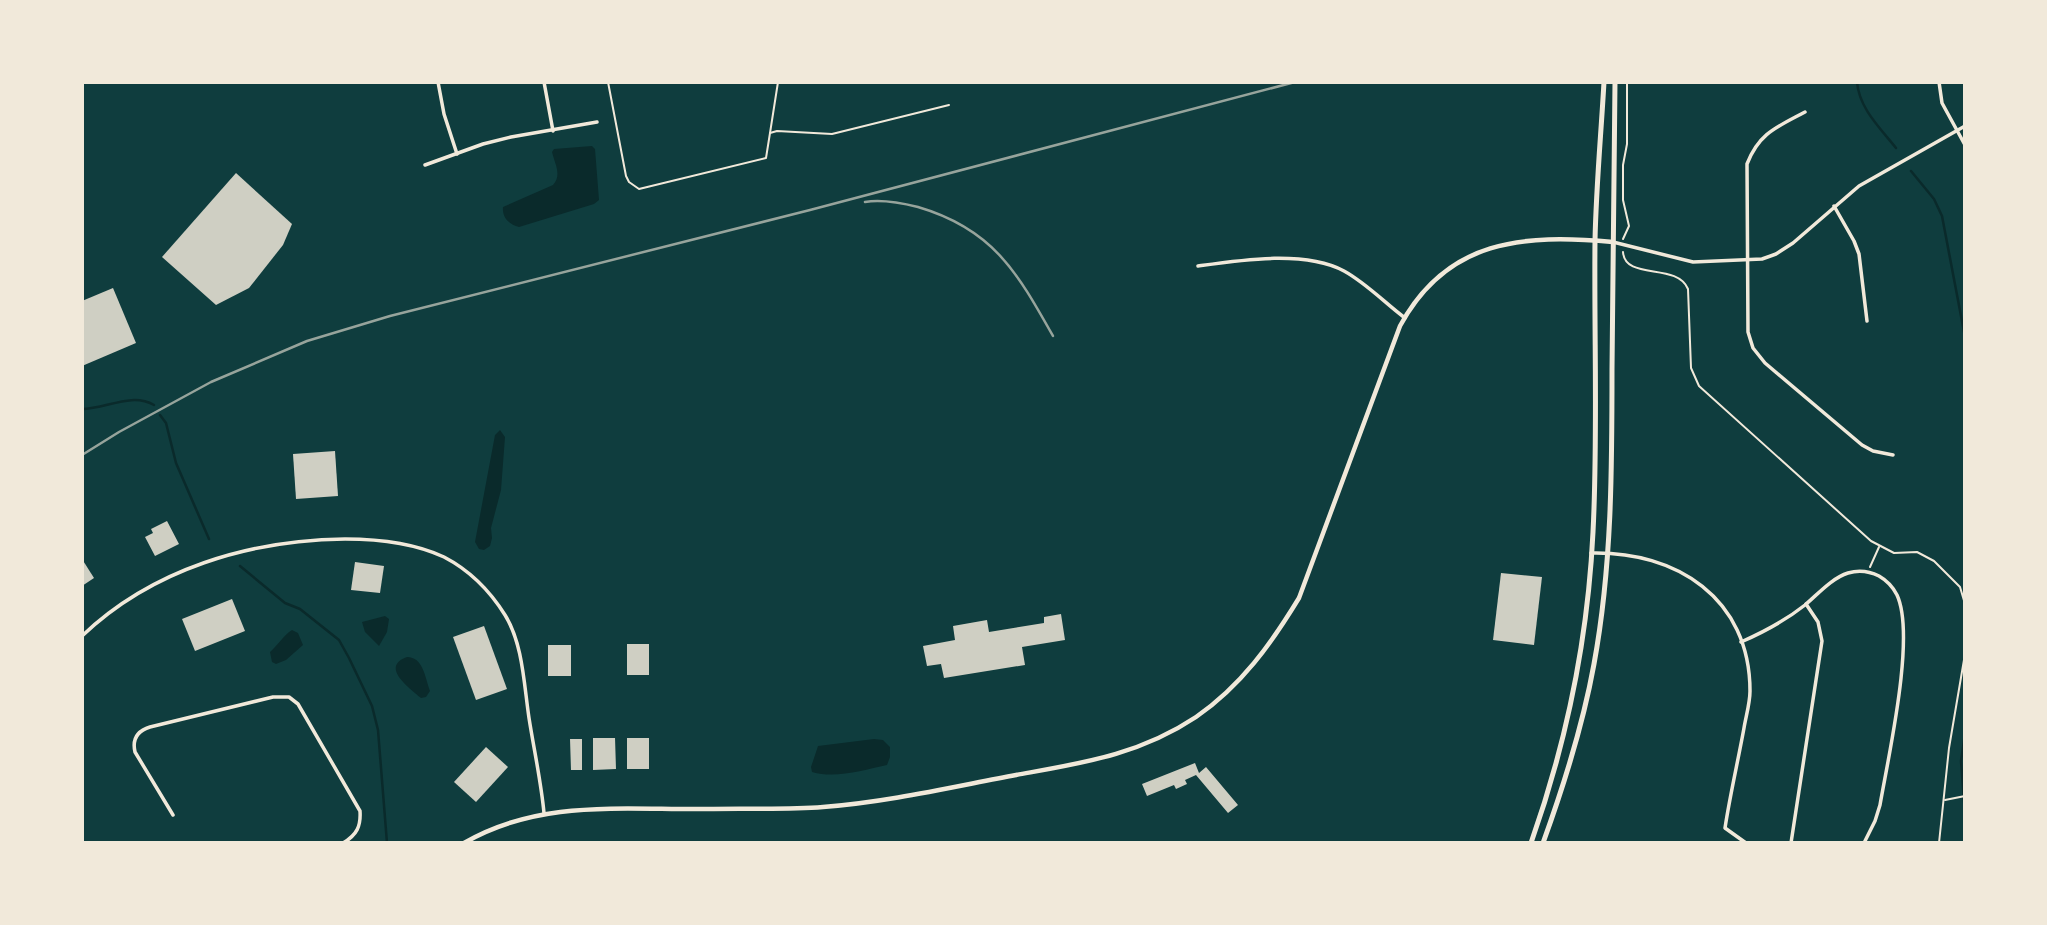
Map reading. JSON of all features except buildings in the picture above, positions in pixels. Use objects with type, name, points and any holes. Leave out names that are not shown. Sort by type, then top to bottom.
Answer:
[{"type":"main road","points":[[1531,843],[1552,776],[1567,712],[1584,620],[1591,553],[1595,472],[1595,240],[1604,82]]},
{"type":"main road","points":[[1543,843],[1563,787],[1587,698],[1609,553],[1615,82]]},
{"type":"street","points":[[438,82],[444,114],[457,154]]},
{"type":"street","points":[[544,82],[553,131]]},
{"type":"street","points":[[1939,82],[1942,103],[1965,145]]},
{"type":"street","points":[[1805,112],[1767,132],[1758,141],[1746,164],[1748,332],[1757,354],[1862,445],[1873,451],[1893,455]]},
{"type":"street","points":[[425,165],[510,137],[597,122]]},
{"type":"street","points":[[464,843],[502,824],[544,813],[822,807],[913,795],[1085,763],[1140,747],[1207,709],[1247,673],[1276,637],[1299,598],[1405,318],[1423,291],[1444,271],[1484,250],[1536,240],[1613,242],[1693,262],[1746,261],[1776,254],[1793,243],[1859,186],[1965,126]]},
{"type":"street","points":[[1834,206],[1859,254],[1867,321]]},
{"type":"street","points":[[1198,267],[1229,262],[1295,259],[1328,264],[1354,277],[1405,318]]},
{"type":"street","points":[[82,636],[107,614],[155,584],[243,550],[298,541],[353,539],[426,550],[447,559],[481,583],[506,617],[519,654],[544,813]]},
{"type":"street","points":[[1591,553],[1650,558],[1695,580],[1720,603],[1741,642],[1750,694],[1726,828],[1746,843]]},
{"type":"street","points":[[1741,642],[1776,625],[1849,572],[1872,573],[1883,578],[1893,588],[1900,603],[1904,649],[1880,806],[1864,843]]},
{"type":"street","points":[[1791,843],[1822,641],[1818,622],[1806,604]]},
{"type":"street","points":[[173,815],[135,752],[134,740],[137,734],[149,727],[196,715],[273,697],[289,697],[298,704],[360,811],[357,831],[343,843]]},
{"type":"lane","points":[[608,82],[626,176],[629,182],[639,189],[766,158],[778,82]]},
{"type":"lane","points":[[770,133],[777,131],[832,134],[949,106]]},
{"type":"path","points":[[1625,233],[1629,226],[1623,200],[1623,166],[1627,144],[1627,82]]},
{"type":"path","points":[[1624,260],[1629,265],[1676,276],[1685,281],[1689,302],[1691,368],[1699,386],[1861,534],[1894,553],[1917,552],[1934,561],[1960,587],[1965,604]]},
{"type":"path","points":[[1870,567],[1880,546]]},
{"type":"path","points":[[1939,843],[1965,654]]},
{"type":"path","points":[[1943,800],[1965,796]]},
{"type":"water","points":[[592,146],[595,149],[599,200],[594,204],[519,227],[507,220],[503,207],[553,185],[556,181],[556,165],[552,152],[554,149]]},
{"type":"water","points":[[500,430],[505,437],[501,490],[491,528],[490,546],[484,550],[479,549],[475,542],[495,435]]},
{"type":"water","points":[[385,616],[389,619],[387,632],[379,646],[365,632],[362,622]]},
{"type":"water","points":[[292,630],[298,633],[303,645],[286,660],[276,664],[272,662],[270,652]]},
{"type":"water","points":[[407,657],[417,660],[423,669],[430,691],[426,697],[421,698],[396,672],[399,661]]},
{"type":"water","points":[[883,740],[890,747],[887,765],[840,774],[812,772],[818,746]]},
{"type":"waterway","points":[[1857,82],[1866,109],[1896,148]]},
{"type":"waterway","points":[[1911,171],[1934,199],[1942,216],[1965,337]]},
{"type":"waterway","points":[[82,409],[136,400],[154,405]]},
{"type":"waterway","points":[[160,415],[166,423],[176,463],[209,539]]},
{"type":"waterway","points":[[240,566],[285,603],[300,609],[339,640],[349,658],[372,706],[378,730],[387,843]]},
{"type":"waterway","points":[[1965,734],[1961,761],[1965,814]]},
{"type":"railway","points":[[82,455],[211,382],[307,341],[390,316],[810,210],[1295,82]]},
{"type":"railway","points":[[865,202],[885,201],[918,207],[966,227],[1000,256],[1014,273],[1053,336]]}]
